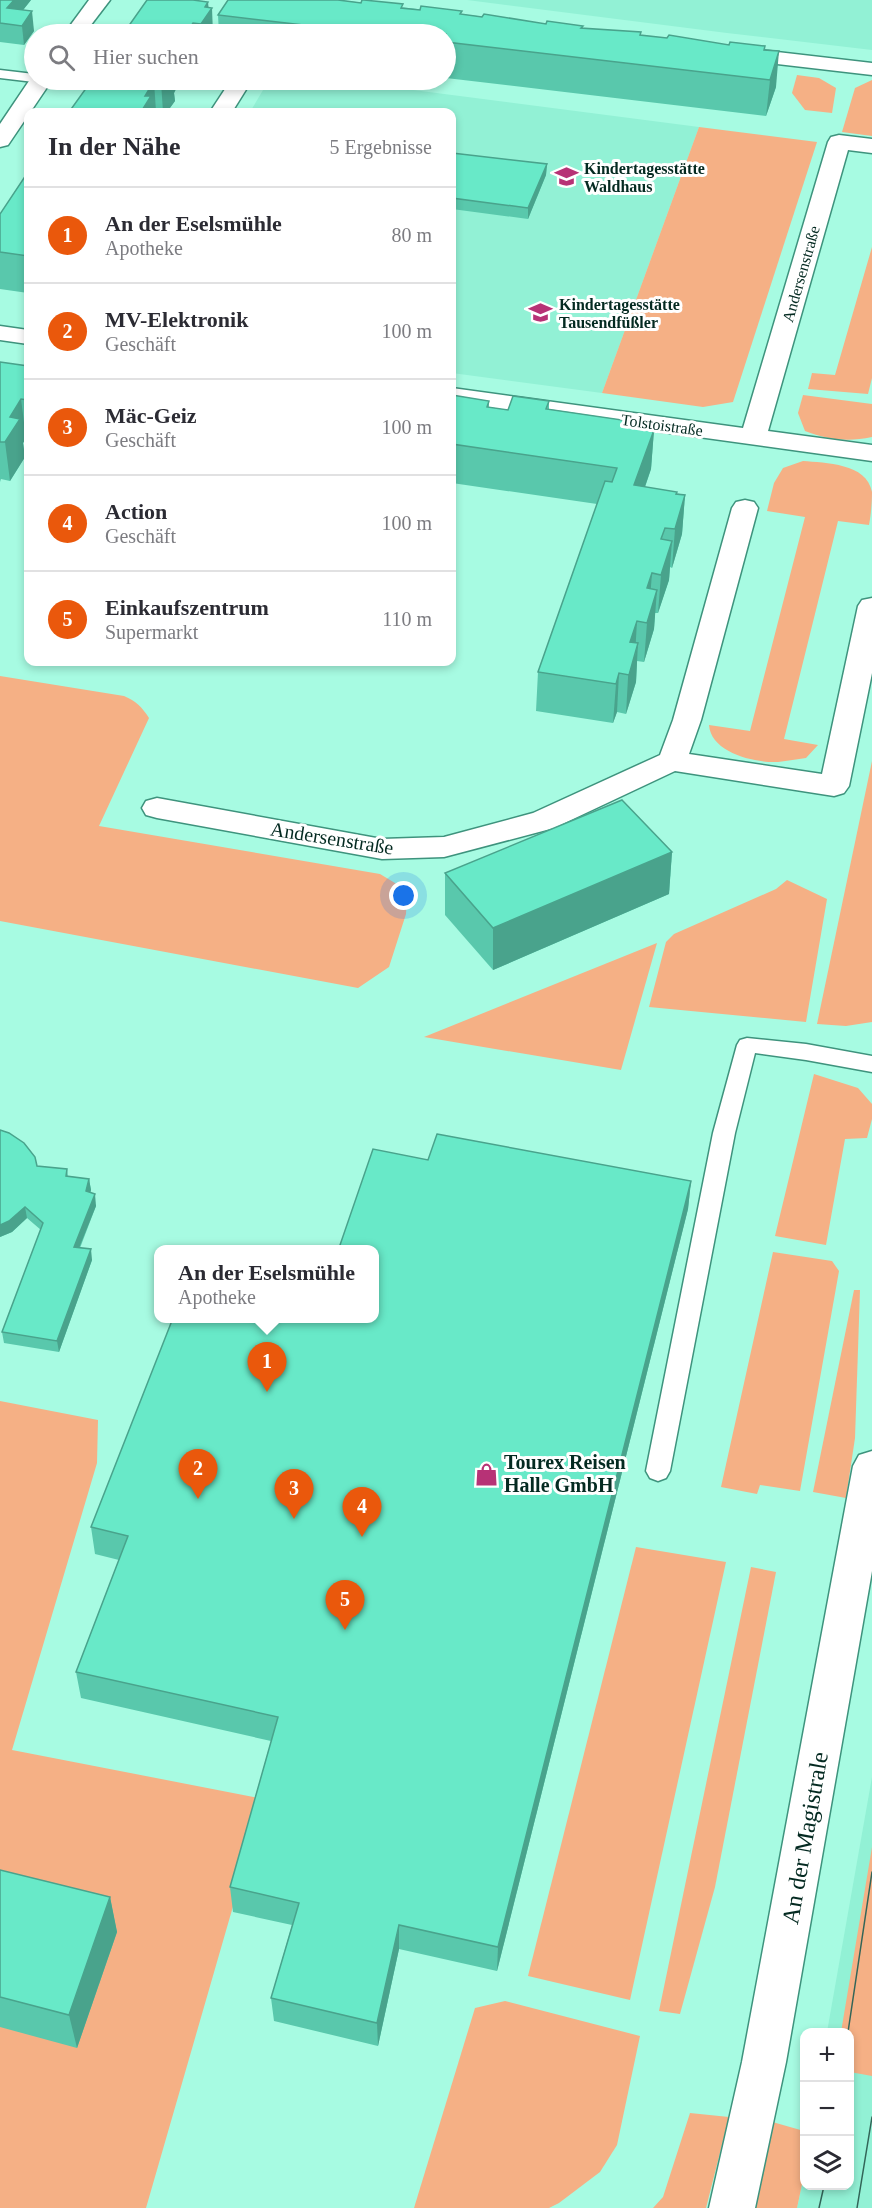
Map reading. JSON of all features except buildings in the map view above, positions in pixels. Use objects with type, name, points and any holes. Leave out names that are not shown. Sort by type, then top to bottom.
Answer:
[{"type":"street","points":[[82,24],[100,0]]},
{"type":"street","points":[[718,51],[872,69]]},
{"type":"street","points":[[2,133],[34,90]]},
{"type":"street","points":[[224,108],[235,90]]},
{"type":"street","name":"Andersenstraße","points":[[753,438],[839,142],[872,146]]},
{"type":"street","points":[[0,333],[24,336]]},
{"type":"street","name":"Tolstoistraße","points":[[456,397],[872,453]]},
{"type":"street","points":[[745,508],[687,720],[672,761],[834,786],[872,606]]},
{"type":"street","name":"Andersenstraße","points":[[157,808],[382,849],[444,847],[543,821],[672,761]]},
{"type":"street","name":"An der Magistrale","points":[[732,2208],[764,2062],[872,1466]]},
{"type":"lane","points":[[0,74],[24,77]]},
{"type":"lane","points":[[658,1471],[724,1133],[747,1045],[806,1052],[872,1064]]},
{"type":"shaded area","points":[[467,0],[872,0],[872,50],[727,33]]},
{"type":"shaded area","points":[[797,75],[819,78],[836,88],[832,113],[805,110],[792,93]]},
{"type":"shaded area","points":[[872,80],[872,136],[842,132],[855,88]]},
{"type":"shaded area","points":[[263,90],[413,90],[699,127],[602,393],[456,374],[456,108],[252,108]]},
{"type":"shaded area","points":[[699,127],[817,142],[733,402],[703,407],[602,393]]},
{"type":"shaded area","points":[[872,247],[872,378],[868,394],[808,389],[812,373],[835,375]]},
{"type":"shaded area","points":[[803,395],[872,404],[872,437],[838,439],[805,431],[798,413]]},
{"type":"shaded area","points":[[803,461],[844,466],[862,475],[869,482],[872,492],[870,521],[869,525],[838,521],[784,739],[818,745],[806,758],[778,762],[758,761],[736,754],[717,743],[709,725],[750,731],[805,517],[767,511],[774,483],[783,468]]},
{"type":"shaded area","points":[[0,676],[124,696],[138,705],[149,718],[99,826],[380,874],[400,886],[407,895],[406,914],[389,967],[358,988],[0,921]]},
{"type":"shaded area","points":[[872,761],[872,1022],[846,1026],[817,1024]]},
{"type":"shaded area","points":[[787,880],[827,899],[806,1022],[649,1007],[666,942],[674,934],[776,889]]},
{"type":"shaded area","points":[[657,943],[621,1070],[424,1037]]},
{"type":"shaded area","points":[[814,1074],[858,1088],[872,1104],[872,1119],[867,1138],[845,1139],[826,1245],[775,1236]]},
{"type":"shaded area","points":[[773,1252],[832,1261],[839,1271],[800,1491],[760,1485],[757,1494],[721,1487]]},
{"type":"shaded area","points":[[854,1290],[860,1290],[855,1438],[846,1498],[813,1492]]},
{"type":"shaded area","points":[[0,1401],[98,1420],[97,1463],[12,1750],[264,1799],[146,2208],[0,2208]]},
{"type":"shaded area","points":[[636,1547],[726,1562],[630,2000],[528,1976]]},
{"type":"shaded area","points":[[751,1567],[776,1572],[715,1887],[680,2014],[659,2011]]},
{"type":"shaded area","points":[[872,1777],[872,2208],[797,2208],[801,2190],[854,2190],[854,2028],[828,2028]]},
{"type":"shaded area","points":[[872,1847],[872,2076],[854,2073],[854,2028],[842,2028]]},
{"type":"shaded area","points":[[505,2001],[640,2036],[617,2145],[600,2172],[549,2208],[414,2208],[475,2008]]},
{"type":"shaded area","points":[[690,2113],[729,2117],[706,2208],[653,2208],[663,2197]]},
{"type":"shaded area","points":[[769,2121],[800,2130],[801,2190],[797,2208],[750,2208]]},
{"type":"tram line","points":[[849,2028],[872,1872]]},
{"type":"tram line","points":[[857,2208],[872,2117]]},
{"type":"tram line","points":[[819,2208],[823,2190]]},
{"type":"place","name":"Kindertagesstätte Waldhaus","points":[[566,177]]},
{"type":"place","name":"Kindertagesstätte Tausendfüßler","points":[[541,313]]},
{"type":"place","name":"An der Eselsmühle","points":[[267,1392]]},
{"type":"place","name":"Tourex Reisen Halle GmbH","points":[[486,1474]]},
{"type":"place","name":"MV-Elektronik","points":[[198,1499]]},
{"type":"place","name":"Mäc-Geiz","points":[[294,1519]]},
{"type":"place","name":"Action","points":[[362,1537]]},
{"type":"place","name":"Einkaufszentrum","points":[[345,1630]]}]
